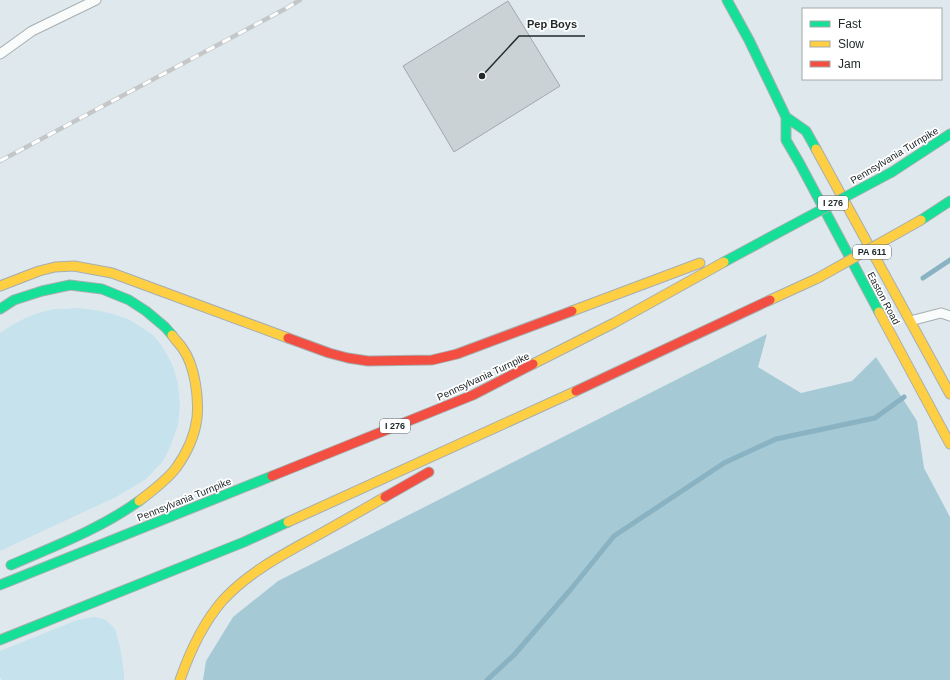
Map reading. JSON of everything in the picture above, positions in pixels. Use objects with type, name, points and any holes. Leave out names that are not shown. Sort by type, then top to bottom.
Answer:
[{"type":"main road","name":"Easton Road","points":[[727,0],[749,40],[786,117],[786,140],[950,444]]},
{"type":"main road","name":"Easton Road","points":[[786,117],[806,131],[950,394]]},
{"type":"main road","name":"Pennsylvania Turnpike","points":[[0,585],[473,395],[614,323],[892,172],[950,134]]},
{"type":"main road","points":[[0,640],[244,542],[552,402],[818,278],[920,220],[950,201]]},
{"type":"main road","points":[[0,286],[39,271],[55,267],[74,266],[112,273],[328,353],[368,361],[432,360],[457,354],[774,235]]},
{"type":"main road","points":[[0,309],[14,300],[42,291],[70,285],[102,289],[129,300],[166,327],[184,350],[193,371],[197,396],[197,418],[193,434],[185,454],[175,469],[154,490],[128,509],[89,531],[0,570]]},
{"type":"main road","points":[[471,448],[552,402]]},
{"type":"main road","points":[[180,680],[187,658],[199,634],[215,610],[231,592],[250,575],[287,552],[437,468]]},
{"type":"lane","points":[[0,54],[32,31],[96,0]]},
{"type":"lane","points":[[910,321],[941,313],[950,316]]},
{"type":"shaded area","points":[[77,308],[95,310],[128,319],[153,335],[162,346],[172,364],[178,384],[180,404],[178,425],[163,461],[146,479],[116,497],[0,551],[0,333],[19,321],[40,312],[55,309]]},
{"type":"shaded area","points":[[767,334],[758,367],[801,393],[852,381],[876,357],[917,421],[924,468],[950,517],[950,680],[203,680],[206,661],[233,617],[278,581]]},
{"type":"shaded area","points":[[95,617],[106,620],[115,629],[120,647],[124,680],[2,680],[0,677],[0,651],[77,620]]},
{"type":"building","points":[[508,1],[560,86],[454,152],[403,66]]},
{"type":"waterway","points":[[923,278],[950,260]]},
{"type":"waterway","points":[[487,680],[514,655],[614,536],[724,463],[776,439],[875,418],[904,397]]},
{"type":"railway","points":[[0,161],[300,0]]},
{"type":"traffic: fast","points":[[727,0],[749,40],[786,117],[806,131],[816,149]]},
{"type":"traffic: fast","points":[[786,117],[786,140],[800,164]]},
{"type":"traffic: fast","points":[[892,172],[950,134]]},
{"type":"traffic: fast","points":[[800,164],[879,312]]},
{"type":"traffic: fast","points":[[774,235],[892,172]]},
{"type":"traffic: fast","points":[[921,220],[950,201]]},
{"type":"traffic: fast","points":[[724,262],[774,235]]},
{"type":"traffic: fast","points":[[0,309],[14,300],[42,291],[70,285],[102,289],[129,300],[146,311],[172,335]]},
{"type":"traffic: fast","points":[[0,585],[272,476]]},
{"type":"traffic: fast","points":[[11,565],[93,529],[139,501]]},
{"type":"traffic: fast","points":[[0,640],[244,542],[288,522]]},
{"type":"traffic: slow","points":[[816,149],[950,394]]},
{"type":"traffic: slow","points":[[818,278],[921,220]]},
{"type":"traffic: slow","points":[[533,364],[614,323],[724,262]]},
{"type":"traffic: slow","points":[[572,311],[700,263]]},
{"type":"traffic: slow","points":[[0,286],[39,271],[55,267],[74,266],[112,273],[288,338]]},
{"type":"traffic: slow","points":[[770,300],[818,278]]},
{"type":"traffic: slow","points":[[879,312],[950,444]]},
{"type":"traffic: slow","points":[[139,501],[163,482],[176,468],[190,444],[196,424],[197,392],[191,364],[182,347],[172,335]]},
{"type":"traffic: slow","points":[[288,522],[576,391]]},
{"type":"traffic: slow","points":[[180,680],[188,658],[209,618],[223,600],[243,581],[276,559],[385,497]]},
{"type":"traffic: jam","points":[[576,391],[770,300]]},
{"type":"traffic: jam","points":[[288,338],[329,353],[348,358],[368,361],[432,360],[457,354],[572,311]]},
{"type":"traffic: jam","points":[[272,476],[473,395],[533,364]]},
{"type":"traffic: jam","points":[[385,497],[429,472]]},
{"type":"place","name":"Pep Boys","points":[[482,76]]}]
